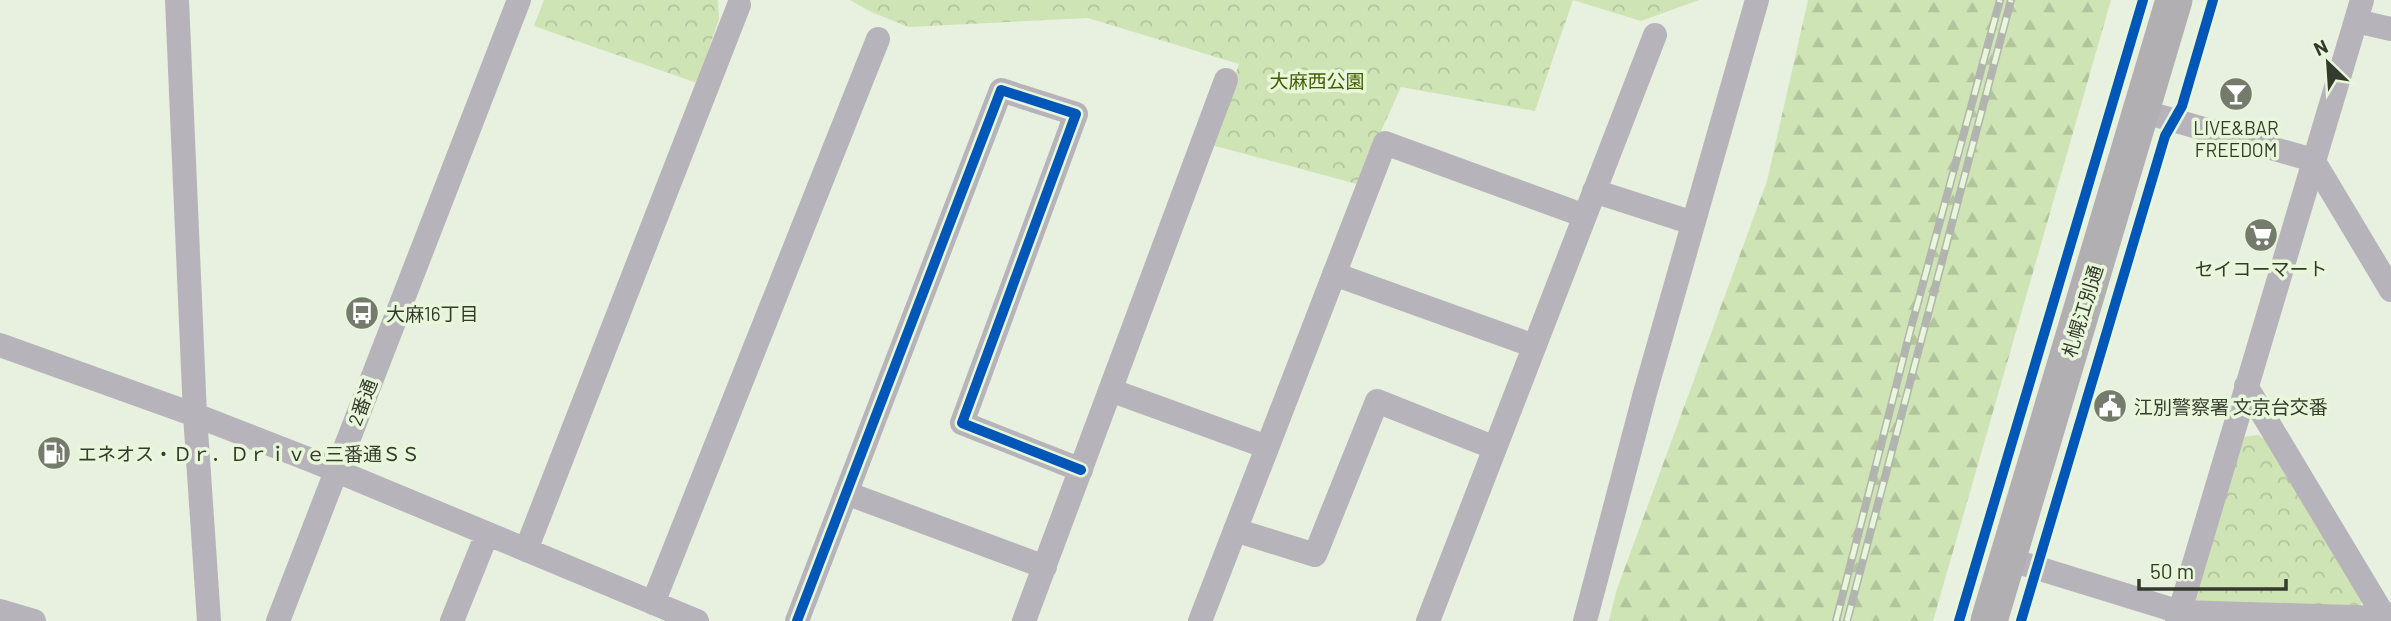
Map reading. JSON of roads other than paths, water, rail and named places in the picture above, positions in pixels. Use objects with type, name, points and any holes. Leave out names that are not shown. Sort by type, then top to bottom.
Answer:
[{"type":"highway","name":"札幌江別通","points":[[1989,621],[2174,0]]},
{"type":"street","points":[[177,0],[195,415],[209,621]]},
{"type":"street","name":"2番通","points":[[278,621],[519,0]]},
{"type":"street","points":[[1584,621],[1645,393],[1757,0]]},
{"type":"street","points":[[526,550],[739,5]]},
{"type":"street","points":[[2178,617],[2359,10],[2391,29]]},
{"type":"street","points":[[1428,621],[1655,35]]},
{"type":"street","points":[[653,603],[878,39]]},
{"type":"street","points":[[1024,621],[1226,80]]},
{"type":"street","points":[[797,621],[1001,90],[1076,114],[962,423],[1081,470]]},
{"type":"street","points":[[2141,111],[2314,160],[2388,279]]},
{"type":"street","points":[[1200,621],[1385,143],[1585,216]]},
{"type":"street","points":[[1594,191],[1693,223]]},
{"type":"street","points":[[1334,274],[1534,346]]},
{"type":"street","points":[[0,345],[195,415],[337,470],[697,621]]},
{"type":"street","points":[[2246,386],[2387,618]]},
{"type":"street","points":[[1110,390],[1267,447]]},
{"type":"street","points":[[1235,530],[1314,555],[1377,401],[1495,448]]},
{"type":"street","points":[[846,492],[1045,566]]},
{"type":"street","points":[[452,621],[487,534]]},
{"type":"street","points":[[2008,559],[2178,617],[2387,618]]},
{"type":"street","points":[[0,611],[34,621]]},
{"type":"railway","points":[[1836,621],[1912,324],[2000,0]]},
{"type":"railway","points":[[1847,621],[2011,0]]},
{"type":"place","name":"LIVE&BAR FREEDOM","points":[[2236,94]]},
{"type":"place","name":"セイコーマート","points":[[2261,235]]},
{"type":"place","name":"大麻16丁目","points":[[362,313]]},
{"type":"place","name":"江別警察署 文京台交番","points":[[2110,406]]},
{"type":"place","name":"エネオス・Ｄｒ．Ｄｒｉｖｅ三番通ＳＳ","points":[[54,453]]},
{"type":"park label","name":"大麻西公園","points":[[1317,80]]}]
